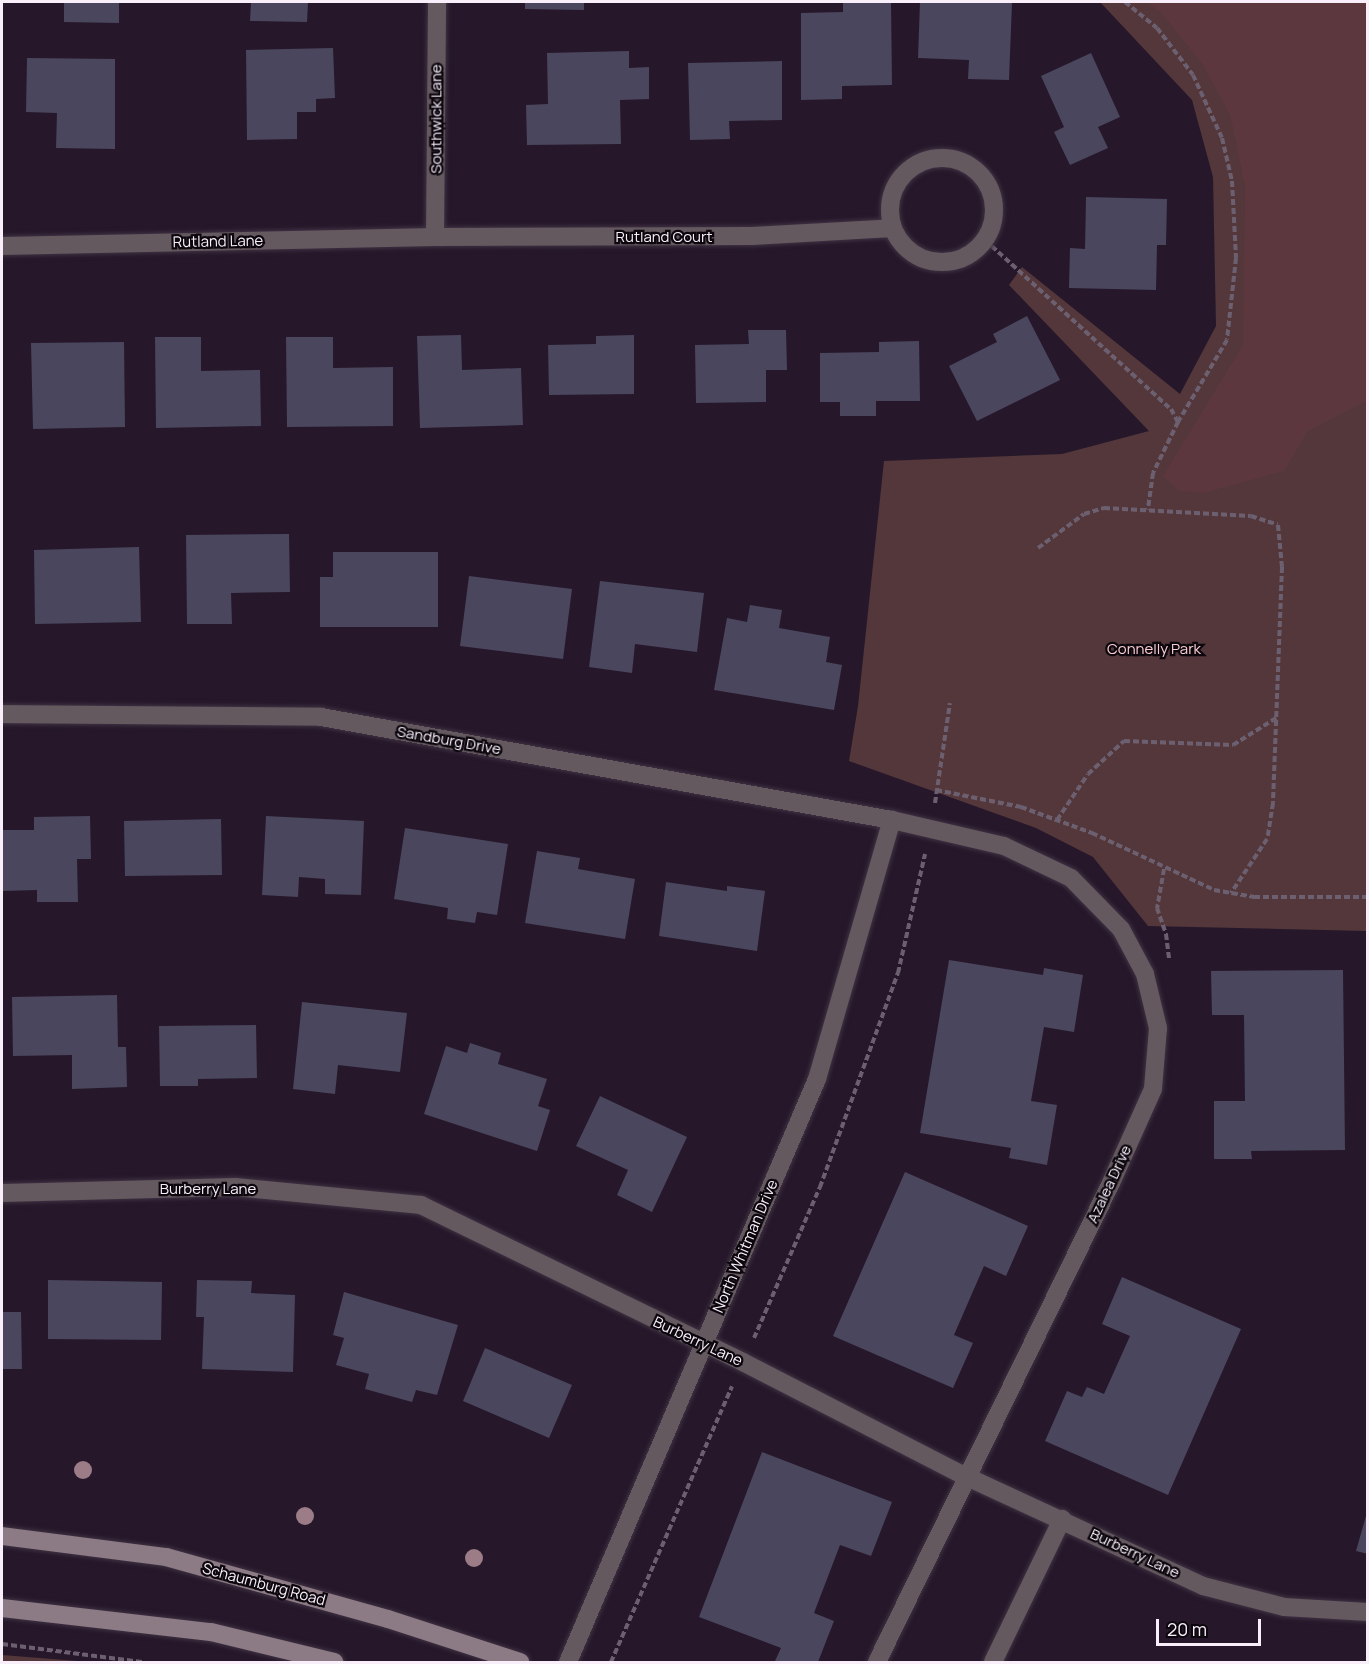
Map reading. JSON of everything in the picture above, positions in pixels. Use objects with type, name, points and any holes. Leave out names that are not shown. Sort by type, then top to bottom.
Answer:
[{"type":"street","name":"Southwick Lane","points":[[435,237],[437,2]]},
{"type":"street","points":[[949,158],[980,174],[990,189],[995,206],[985,240],[959,260],[927,261],[900,243],[889,211],[901,177],[914,166],[931,159],[949,158]]},
{"type":"street","name":"Rutland Court","points":[[435,237],[752,236],[893,228]]},
{"type":"street","name":"Rutland Lane","points":[[2,246],[435,237]]},
{"type":"street","name":"Sandburg Drive","points":[[2,714],[321,717],[892,820]]},
{"type":"street","name":"Azalea Drive","points":[[877,1662],[965,1476],[1111,1183],[1153,1089],[1158,1028],[1145,974],[1121,929],[1071,878],[1004,846],[892,820]]},
{"type":"street","name":"North Whitman Drive","points":[[568,1662],[817,1079],[892,820]]},
{"type":"street","name":"Burberry Lane","points":[[2,1193],[235,1187],[421,1205],[743,1362],[965,1476],[1203,1586],[1284,1607],[1368,1612]]},
{"type":"street","points":[[993,1662],[1062,1519]]},
{"type":"street","name":"Schaumburg Road","points":[[2,1536],[166,1557],[377,1615],[520,1662]]},
{"type":"street","points":[[2,1608],[211,1632],[334,1662]]},
{"type":"path","points":[[1125,2],[1157,28],[1193,75],[1222,138],[1232,181],[1236,258],[1227,340],[1178,422],[1153,473],[1148,510]]},
{"type":"path","points":[[985,240],[1171,409],[1178,422]]},
{"type":"path","points":[[1038,549],[1084,514],[1104,508],[1251,516],[1278,525],[1282,567],[1276,717],[1267,838],[1231,893]]},
{"type":"path","points":[[611,1662],[820,1187],[898,973],[931,828],[950,703]]},
{"type":"path","points":[[1057,820],[1088,774],[1124,741],[1233,745],[1276,717]]},
{"type":"path","points":[[936,790],[1021,807],[1057,820],[1164,869],[1231,893],[1254,897],[1368,897]]},
{"type":"path","points":[[1145,974],[1166,970],[1170,955],[1157,908],[1164,869]]},
{"type":"path","points":[[2,1644],[142,1662]]},
{"type":"green space","name":"Connelly Park","points":[[1100,2],[1367,2],[1367,931],[1148,926],[1093,857],[1036,828],[849,761],[858,706],[884,461],[1062,454],[1149,431],[1009,285],[1022,267],[1180,394],[1216,326],[1213,177],[1192,100]]},
{"type":"green space","points":[[2,1655],[90,1662],[2,1662]]},
{"type":"shaded area","points":[[1147,2],[1367,2],[1367,401],[1308,431],[1284,471],[1204,493],[1179,491],[1163,476],[1243,345],[1245,185],[1230,115],[1203,65],[1163,15]]},
{"type":"building","points":[[64,2],[119,2],[119,23],[64,22]]},
{"type":"building","points":[[251,2],[308,2],[307,22],[250,21]]},
{"type":"building","points":[[525,2],[584,2],[584,10],[525,9]]},
{"type":"building","points":[[891,2],[892,85],[842,86],[842,99],[801,100],[801,13],[843,12],[843,3]]},
{"type":"building","points":[[920,2],[1012,3],[1009,80],[968,79],[969,60],[918,58]]},
{"type":"building","points":[[333,48],[335,98],[316,99],[316,112],[297,112],[297,139],[247,140],[246,50]]},
{"type":"building","points":[[629,51],[629,68],[649,67],[649,99],[620,100],[621,144],[527,145],[526,105],[548,104],[547,53]]},
{"type":"building","points":[[1091,53],[1120,117],[1098,127],[1108,148],[1070,165],[1054,132],[1064,127],[1041,76]]},
{"type":"building","points":[[27,58],[115,59],[115,149],[56,148],[57,113],[26,112]]},
{"type":"building","points":[[782,61],[782,120],[729,121],[730,139],[690,140],[688,63]]},
{"type":"building","points":[[1086,197],[1167,199],[1166,245],[1157,245],[1156,290],[1069,288],[1070,248],[1085,249]]},
{"type":"building","points":[[1027,316],[1060,380],[977,421],[949,366],[997,342],[993,334]]},
{"type":"building","points":[[748,330],[786,330],[787,370],[766,370],[766,402],[696,403],[695,345],[749,344]]},
{"type":"building","points":[[461,335],[462,370],[521,368],[523,425],[420,428],[417,336]]},
{"type":"building","points":[[634,335],[634,394],[549,395],[548,345],[596,344],[596,336]]},
{"type":"building","points":[[155,337],[201,337],[201,371],[260,370],[261,426],[156,428]]},
{"type":"building","points":[[286,337],[333,337],[333,368],[393,367],[393,426],[287,427]]},
{"type":"building","points":[[919,341],[920,401],[876,401],[876,416],[840,416],[840,402],[820,402],[820,353],[879,352],[879,342]]},
{"type":"building","points":[[124,342],[125,427],[33,429],[31,343]]},
{"type":"building","points":[[289,534],[290,592],[231,593],[232,624],[187,624],[186,535]]},
{"type":"building","points":[[139,547],[141,622],[35,624],[34,550]]},
{"type":"building","points":[[333,552],[438,552],[438,627],[320,627],[320,577],[333,577]]},
{"type":"building","points":[[469,576],[572,589],[563,659],[460,646]]},
{"type":"building","points":[[600,581],[704,593],[697,652],[635,644],[632,673],[589,667]]},
{"type":"building","points":[[750,605],[782,610],[779,628],[830,637],[826,662],[842,665],[834,710],[714,690],[727,618],[747,622]]},
{"type":"building","points":[[90,816],[91,859],[77,859],[78,902],[37,902],[37,890],[2,891],[2,830],[34,830],[34,817]]},
{"type":"building","points":[[266,816],[364,821],[361,895],[325,894],[325,879],[299,877],[298,897],[262,895]]},
{"type":"building","points":[[221,819],[222,875],[125,876],[124,821]]},
{"type":"building","points":[[405,828],[508,844],[497,915],[477,912],[475,923],[447,919],[448,908],[394,899]]},
{"type":"building","points":[[537,851],[580,858],[578,869],[635,879],[625,939],[525,923]]},
{"type":"building","points":[[666,882],[727,891],[727,886],[765,891],[757,951],[659,936]]},
{"type":"building","points":[[949,960],[1043,975],[1044,968],[1083,975],[1074,1032],[1044,1027],[1031,1101],[1057,1105],[1047,1165],[1009,1158],[1011,1148],[920,1133]]},
{"type":"building","points":[[1343,970],[1345,1150],[1251,1151],[1252,1159],[1214,1159],[1214,1101],[1245,1101],[1244,1015],[1212,1015],[1211,971]]},
{"type":"building","points":[[117,995],[118,1047],[126,1047],[127,1087],[72,1089],[72,1055],[13,1056],[12,997]]},
{"type":"building","points":[[302,1002],[407,1013],[400,1072],[338,1065],[335,1094],[293,1089]]},
{"type":"building","points":[[256,1025],[257,1078],[198,1079],[198,1086],[160,1086],[159,1026]]},
{"type":"building","points":[[470,1043],[501,1053],[498,1064],[547,1079],[538,1106],[550,1110],[537,1151],[424,1114],[446,1046],[467,1053]]},
{"type":"building","points":[[600,1096],[687,1137],[652,1212],[617,1195],[628,1170],[576,1146]]},
{"type":"building","points":[[905,1172],[1028,1226],[1006,1276],[984,1266],[954,1335],[973,1343],[953,1388],[833,1336]]},
{"type":"building","points":[[1122,1277],[1241,1329],[1168,1495],[1045,1441],[1067,1391],[1082,1397],[1087,1387],[1104,1394],[1130,1336],[1102,1324]]},
{"type":"building","points":[[48,1280],[162,1282],[161,1340],[48,1339]]},
{"type":"building","points":[[197,1280],[252,1281],[251,1293],[295,1295],[293,1372],[202,1369],[204,1317],[196,1317]]},
{"type":"building","points":[[344,1292],[458,1325],[437,1395],[416,1390],[412,1402],[365,1389],[369,1374],[336,1365],[344,1338],[333,1335]]},
{"type":"building","points":[[2,1312],[21,1312],[22,1369],[2,1369]]},
{"type":"building","points":[[485,1348],[572,1385],[549,1438],[463,1401]]},
{"type":"building","points":[[762,1452],[892,1502],[871,1556],[840,1545],[814,1613],[834,1621],[818,1662],[775,1661],[781,1648],[699,1617]]},
{"type":"building","points":[[1368,1509],[1368,1554],[1356,1551]]}]
